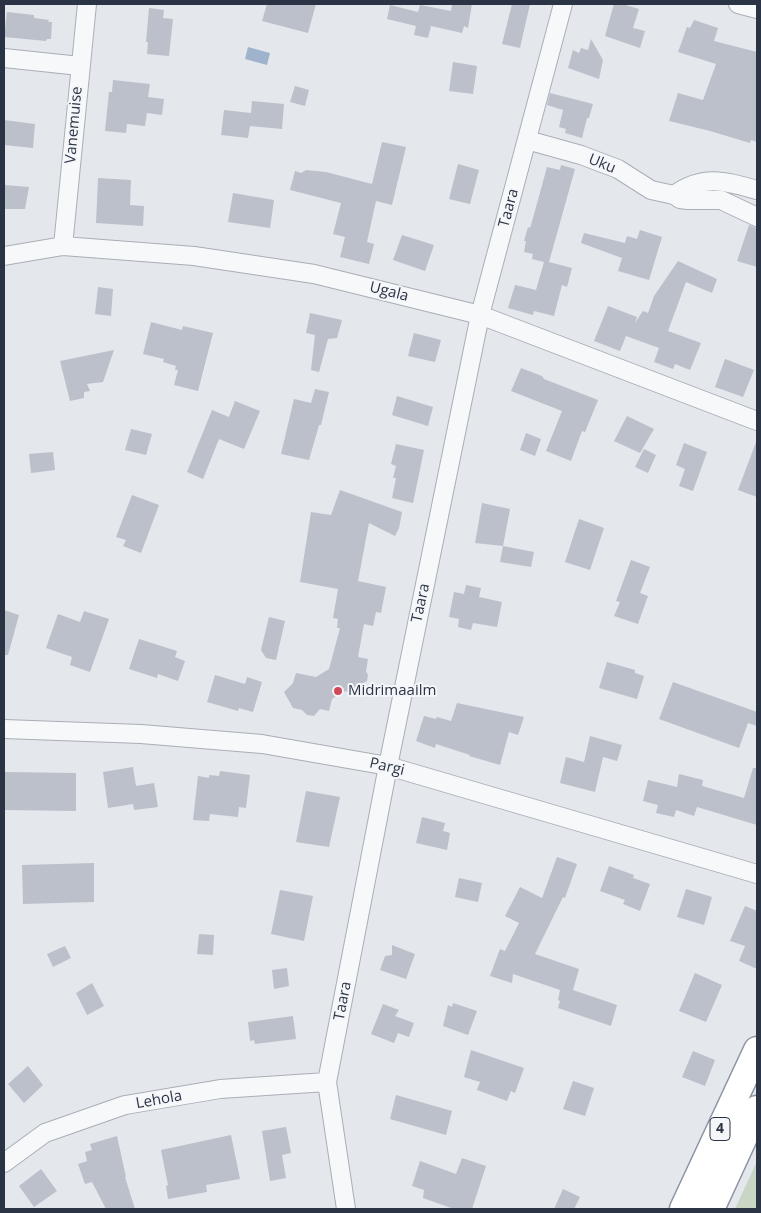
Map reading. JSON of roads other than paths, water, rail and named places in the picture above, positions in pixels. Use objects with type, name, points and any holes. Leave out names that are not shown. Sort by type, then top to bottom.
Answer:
[{"type":"highway","name":"4","points":[[683,1209],[757,1050]]},
{"type":"highway","name":"4","points":[[711,1209],[757,1109]]},
{"type":"street","name":"Vanemuise","points":[[63,246],[87,4]]},
{"type":"street","name":"Taara","points":[[346,1209],[327,1082],[388,766],[480,314],[563,4]]},
{"type":"street","points":[[738,4],[757,9]]},
{"type":"street","points":[[4,58],[80,66]]},
{"type":"street","name":"Uku","points":[[527,140],[581,155],[618,169],[651,190],[674,195],[680,199],[721,200],[757,217]]},
{"type":"street","points":[[674,195],[685,187],[699,182],[723,180],[757,190]]},
{"type":"street","name":"Ugala","points":[[4,256],[63,246],[194,256],[314,274],[480,314],[757,421]]},
{"type":"street","name":"Pargi","points":[[4,729],[141,734],[262,744],[388,766],[757,874]]},
{"type":"street","name":"Lehola","points":[[4,1163],[45,1133],[125,1105],[220,1089],[327,1082]]},
{"type":"water","points":[[248,47],[270,53],[267,65],[245,59]]},
{"type":"place","name":"Midrimaailm","points":[[338,691]]}]
